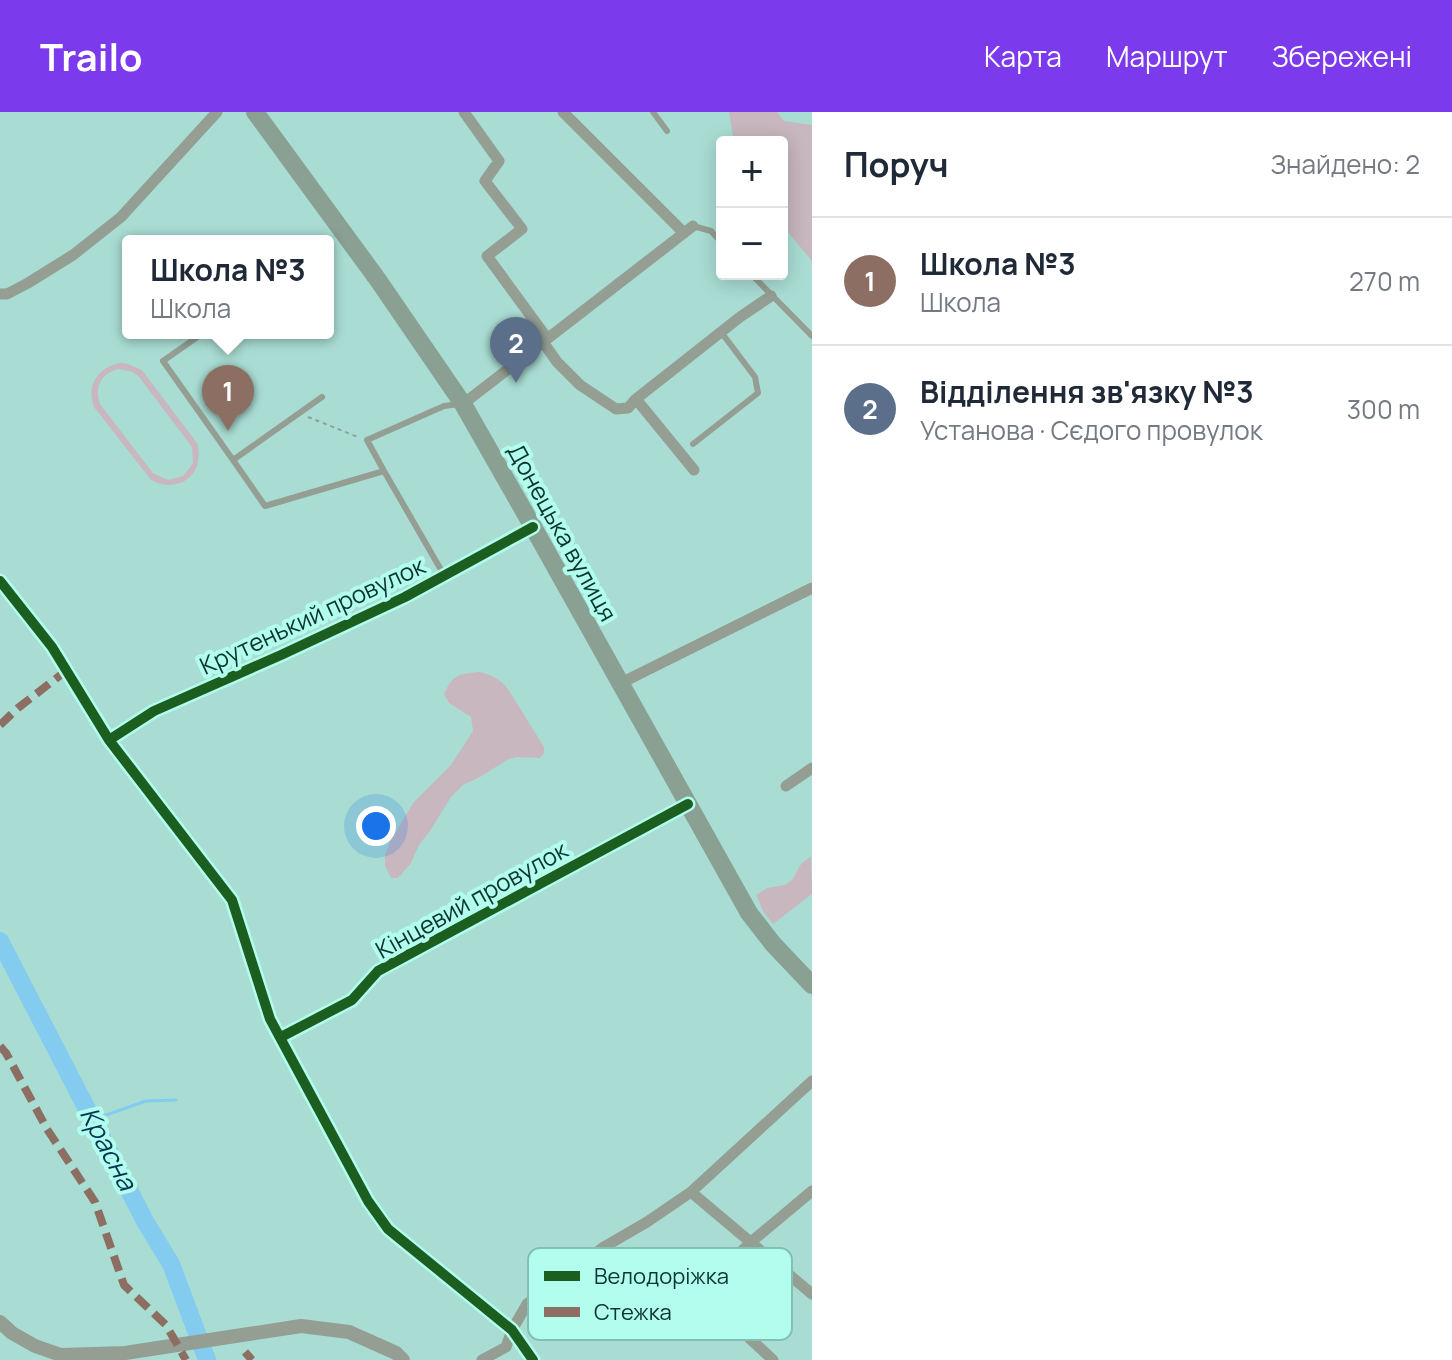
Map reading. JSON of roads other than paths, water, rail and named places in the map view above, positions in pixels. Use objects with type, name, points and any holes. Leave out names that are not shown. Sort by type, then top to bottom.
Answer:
[{"type":"main road","name":"Донецька вулиця","points":[[255,112],[378,280],[463,404],[749,913],[812,985]]},
{"type":"street","points":[[0,294],[7,294],[73,255],[121,217],[217,112]]},
{"type":"street","points":[[464,112],[499,161],[485,181],[522,229],[487,256],[557,362],[602,401],[616,409],[628,408],[721,332],[771,296]]},
{"type":"street","points":[[463,404],[688,230],[563,112]]},
{"type":"street","points":[[636,399],[694,470]]},
{"type":"street","name":"Крутенький провулок","points":[[109,740],[154,711],[405,597],[533,527]]},
{"type":"street","points":[[0,581],[52,647],[109,740],[232,900],[270,1019],[368,1201],[388,1229],[512,1330],[533,1360]]},
{"type":"street","points":[[621,683],[812,588]]},
{"type":"street","points":[[786,786],[812,768]]},
{"type":"street","name":"Кінцевий провулок","points":[[281,1037],[352,1000],[378,971],[688,804]]},
{"type":"street","points":[[603,1248],[691,1192],[812,1081]]},
{"type":"street","points":[[745,1248],[812,1191]]},
{"type":"street","points":[[691,1192],[758,1248]]},
{"type":"street","points":[[792,1277],[812,1294]]},
{"type":"street","points":[[482,1360],[506,1347],[528,1303]]},
{"type":"street","points":[[0,1322],[35,1346],[61,1355],[125,1353],[301,1326],[349,1332],[396,1353],[403,1360]]},
{"type":"street","points":[[752,1340],[773,1360]]},
{"type":"lane","points":[[653,112],[667,131]]},
{"type":"lane","points":[[688,230],[711,231],[716,236]]},
{"type":"lane","points":[[756,280],[812,336]]},
{"type":"lane","points":[[693,444],[758,393],[755,377],[721,332]]},
{"type":"lane","points":[[194,339],[163,361],[265,506],[384,471]]},
{"type":"lane","points":[[233,460],[322,397]]},
{"type":"lane","points":[[444,575],[367,440],[444,406],[463,404]]},
{"type":"waterway","name":"Красна","points":[[0,941],[146,1223],[171,1264],[207,1360]]},
{"type":"waterway","points":[[92,1120],[146,1101],[176,1100]]},
{"type":"place","name":"Відділення зв'язку №3","points":[[516,383]]},
{"type":"place","name":"Школа №3","points":[[228,431]]}]
